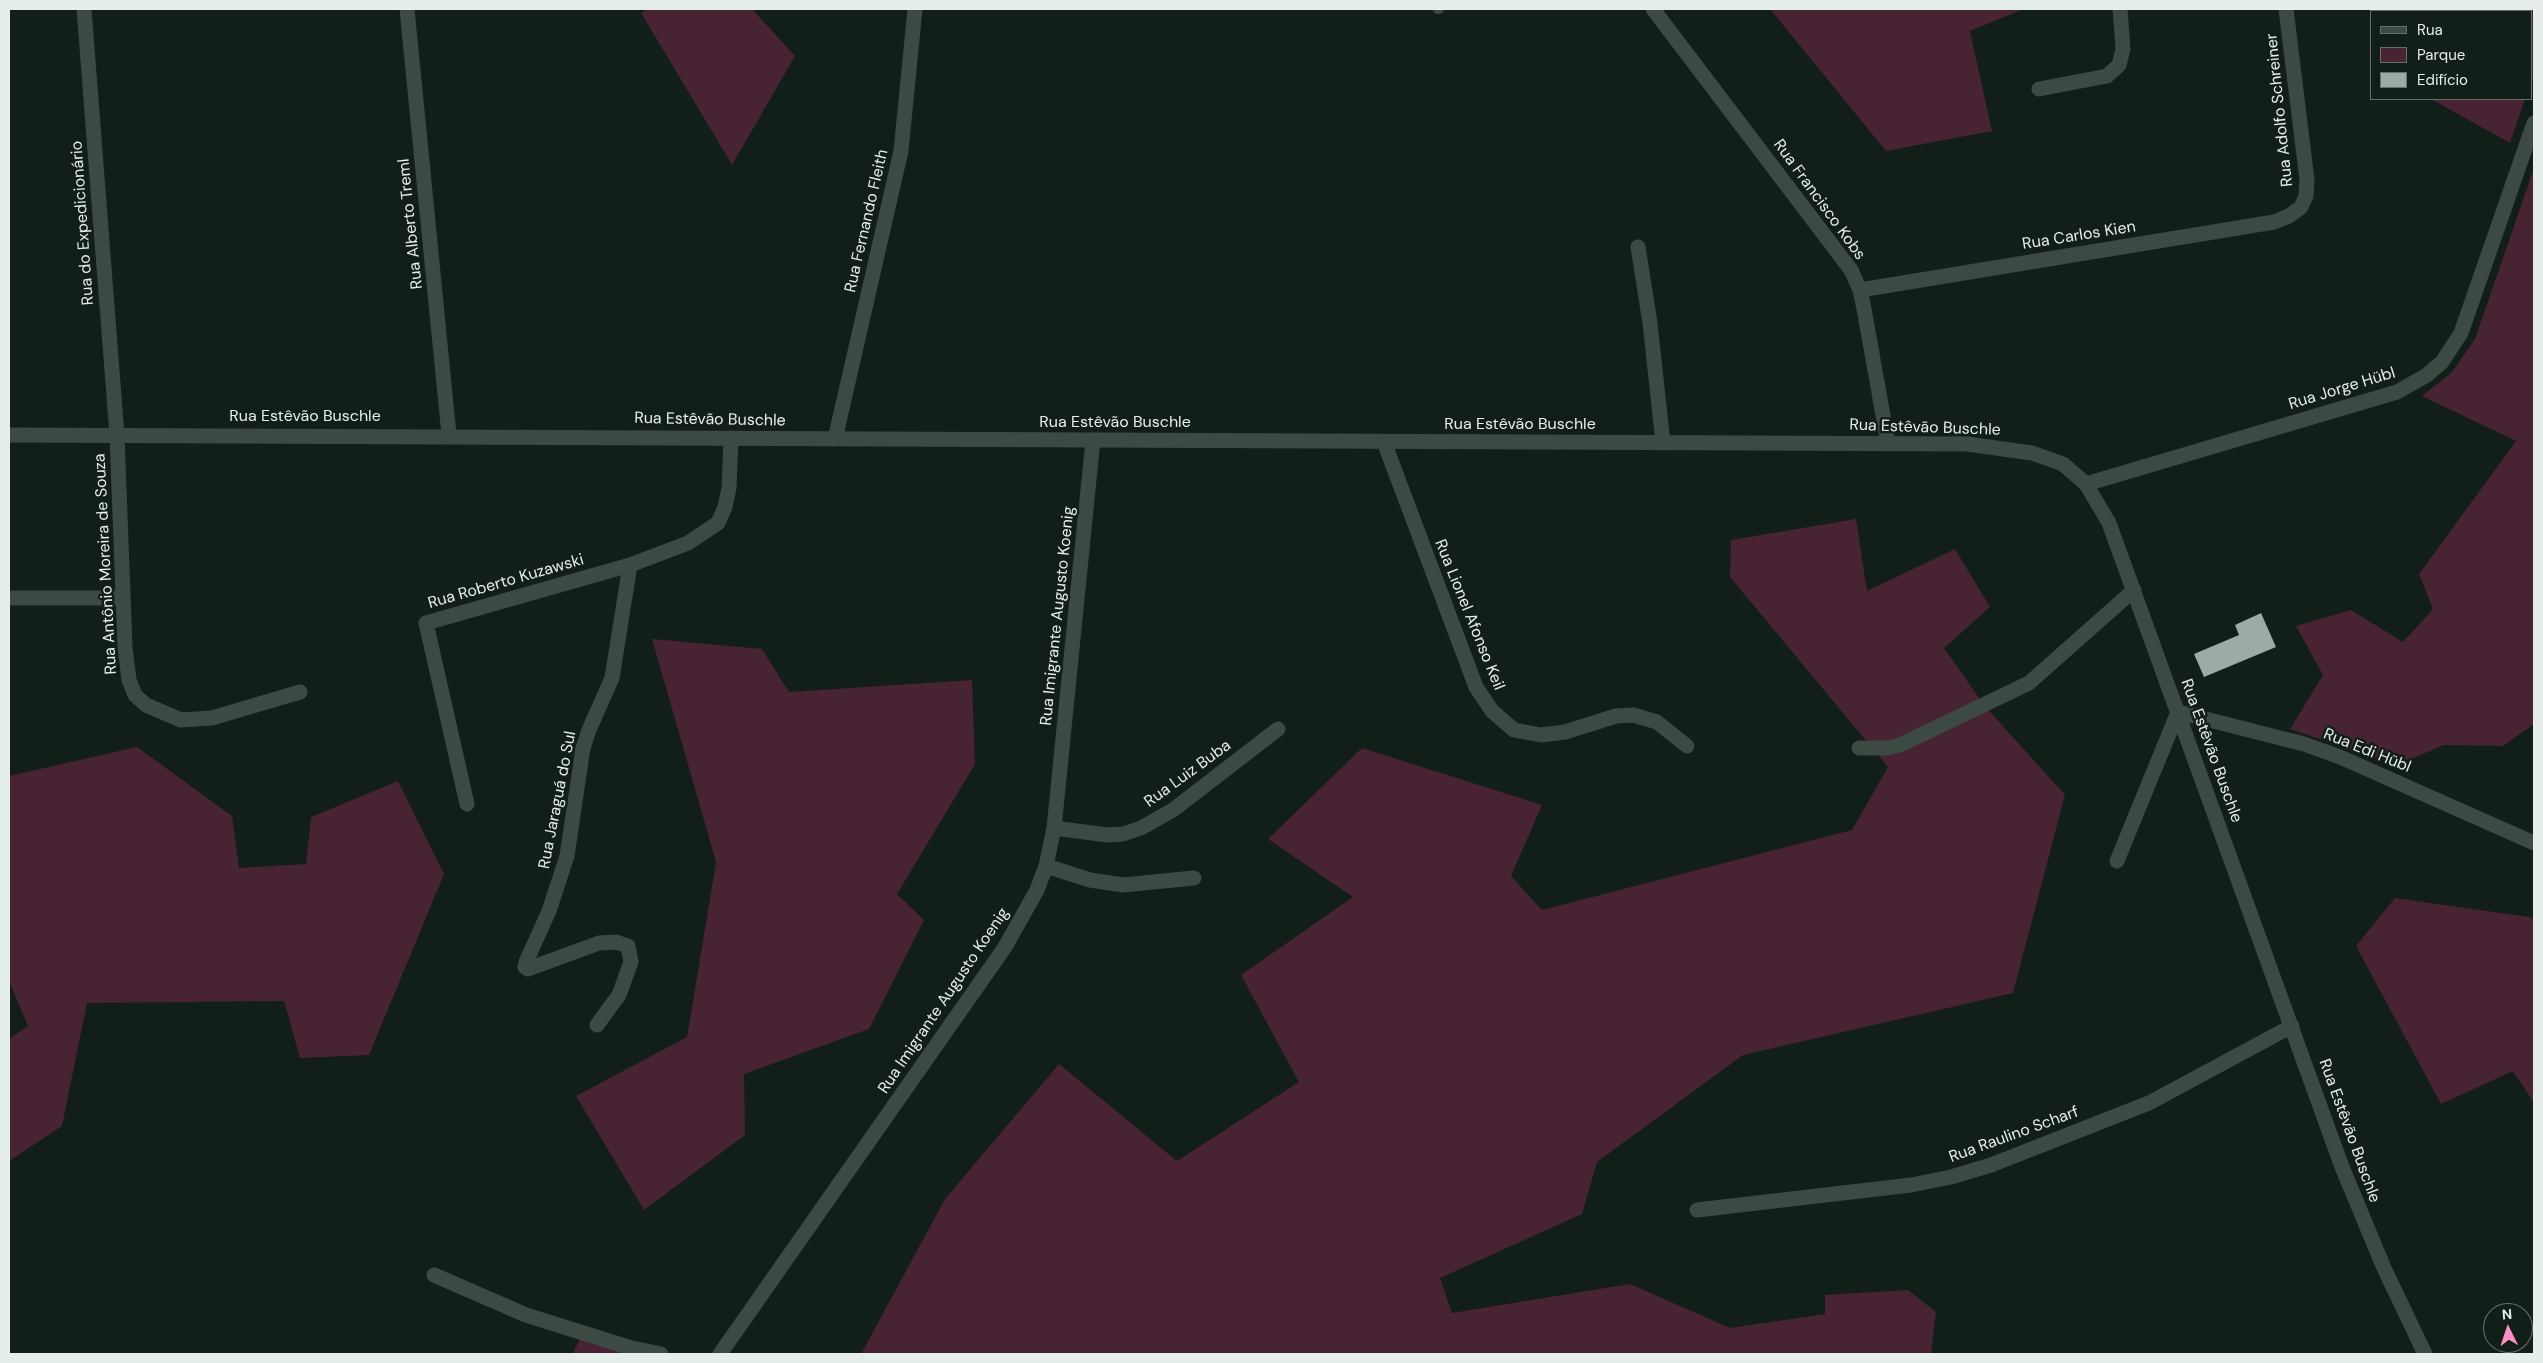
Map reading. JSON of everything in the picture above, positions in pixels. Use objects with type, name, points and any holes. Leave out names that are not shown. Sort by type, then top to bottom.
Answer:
[{"type":"street","name":"Rua do Expedicionário","points":[[84,9],[117,434]]},
{"type":"street","name":"Rua Alberto Treml","points":[[407,9],[449,435]]},
{"type":"street","name":"Rua Fernando Fleith","points":[[835,439],[902,151],[915,9]]},
{"type":"street","name":"Rua Francisco Kobs","points":[[1653,9],[1838,251],[1860,290],[1888,443]]},
{"type":"street","points":[[2039,89],[2107,76],[2119,66],[2123,49],[2120,9]]},
{"type":"street","name":"Rua Adolfo Schreiner","points":[[2286,9],[2307,180],[2306,196],[2301,207]]},
{"type":"street","name":"Rua Jorge Hübl","points":[[2086,484],[2397,392],[2427,375],[2442,362],[2461,333],[2534,123]]},
{"type":"street","name":"Rua Carlos Kien","points":[[1860,290],[2274,222],[2289,216],[2301,207]]},
{"type":"street","points":[[1638,247],[1652,332],[1663,443]]},
{"type":"street","name":"Rua Antônio Moreira de Souza","points":[[117,434],[123,598],[129,680],[135,695],[146,705],[181,720],[197,720],[300,692]]},
{"type":"street","name":"Rua Estêvão Buschle","points":[[9,435],[449,435],[835,439],[1967,444],[2032,453],[2063,464],[2086,484],[2109,523],[2342,1167],[2365,1226],[2425,1354]]},
{"type":"street","points":[[630,565],[688,543],[718,523],[725,506],[729,488],[731,438]]},
{"type":"street","name":"Rua Imigrante Augusto Koenig","points":[[720,1354],[1005,947],[1024,916],[1046,866],[1054,828],[1092,440]]},
{"type":"street","name":"Rua Lionel Afonso Keil","points":[[1384,442],[1476,687],[1492,711],[1514,730],[1541,736],[1565,732],[1616,716],[1633,716],[1657,722],[1687,746]]},
{"type":"street","name":"Rua Roberto Kuzawski","points":[[467,804],[426,623],[630,565]]},
{"type":"street","name":"Rua Jaraguá do Sul","points":[[597,1026],[619,995],[630,962],[628,946],[616,942],[599,943],[528,969],[525,966],[558,888],[566,856],[583,748],[588,730],[612,678],[630,565]]},
{"type":"street","points":[[1860,748],[1886,748],[1900,745],[2029,683],[2134,590]]},
{"type":"street","points":[[9,598],[123,598]]},
{"type":"street","points":[[2117,861],[2178,712]]},
{"type":"street","name":"Rua Edi Hübl","points":[[2178,712],[2304,744],[2340,757],[2534,843]]},
{"type":"street","name":"Rua Luiz Buba","points":[[1054,828],[1107,835],[1123,834],[1140,828],[1173,810],[1278,729]]},
{"type":"street","points":[[1046,866],[1090,880],[1123,885],[1194,878]]},
{"type":"street","name":"Rua Raulino Scharf","points":[[1697,1210],[1911,1185],[1991,1166],[2149,1103],[2292,1026]]},
{"type":"street","points":[[434,1275],[526,1314],[628,1347],[661,1354]]},
{"type":"green space","points":[[648,9],[752,9],[795,56],[732,165],[641,13]]},
{"type":"green space","points":[[1770,9],[2024,9],[1970,31],[1992,131],[1886,151]]},
{"type":"green space","points":[[2534,9],[2533,76],[2533,10],[2414,10]]},
{"type":"green space","points":[[2433,100],[2525,100],[2510,143]]},
{"type":"green space","points":[[2534,168],[2534,724],[2503,746],[2444,745],[2397,765],[2290,729],[2323,675],[2296,626],[2351,610],[2403,642],[2433,609],[2419,574],[2516,441],[2422,396],[2452,372],[2475,339]]},
{"type":"green space","points":[[1856,519],[1867,591],[1955,549],[1990,607],[1944,648],[1984,705],[2065,795],[2013,993],[1743,1055],[1597,1162],[1582,1214],[1440,1278],[1452,1313],[1630,1284],[1730,1328],[1825,1314],[1825,1295],[1908,1290],[1936,1312],[1931,1354],[861,1354],[945,1199],[1059,1064],[1177,1161],[1299,1082],[1241,975],[1353,897],[1268,839],[1362,748],[1542,805],[1511,876],[1542,910],[1852,830],[1888,767],[1730,577],[1731,540]]},
{"type":"green space","points":[[652,639],[762,649],[789,692],[972,680],[975,764],[897,894],[924,920],[869,1029],[744,1074],[745,1135],[644,1210],[576,1096],[687,1037],[716,862]]},
{"type":"green space","points":[[137,747],[232,816],[239,868],[306,864],[311,817],[398,781],[444,874],[369,1055],[300,1058],[284,1001],[87,1003],[62,1126],[9,1161],[9,1039],[28,1026],[9,981],[9,776]]},
{"type":"green space","points":[[2395,898],[2529,917],[2534,920],[2534,1103],[2513,1071],[2441,1104],[2356,946]]},
{"type":"green space","points":[[582,1333],[626,1354],[573,1354]]},
{"type":"building","points":[[2261,613],[2276,647],[2204,677],[2194,654],[2239,635],[2235,625]]}]
